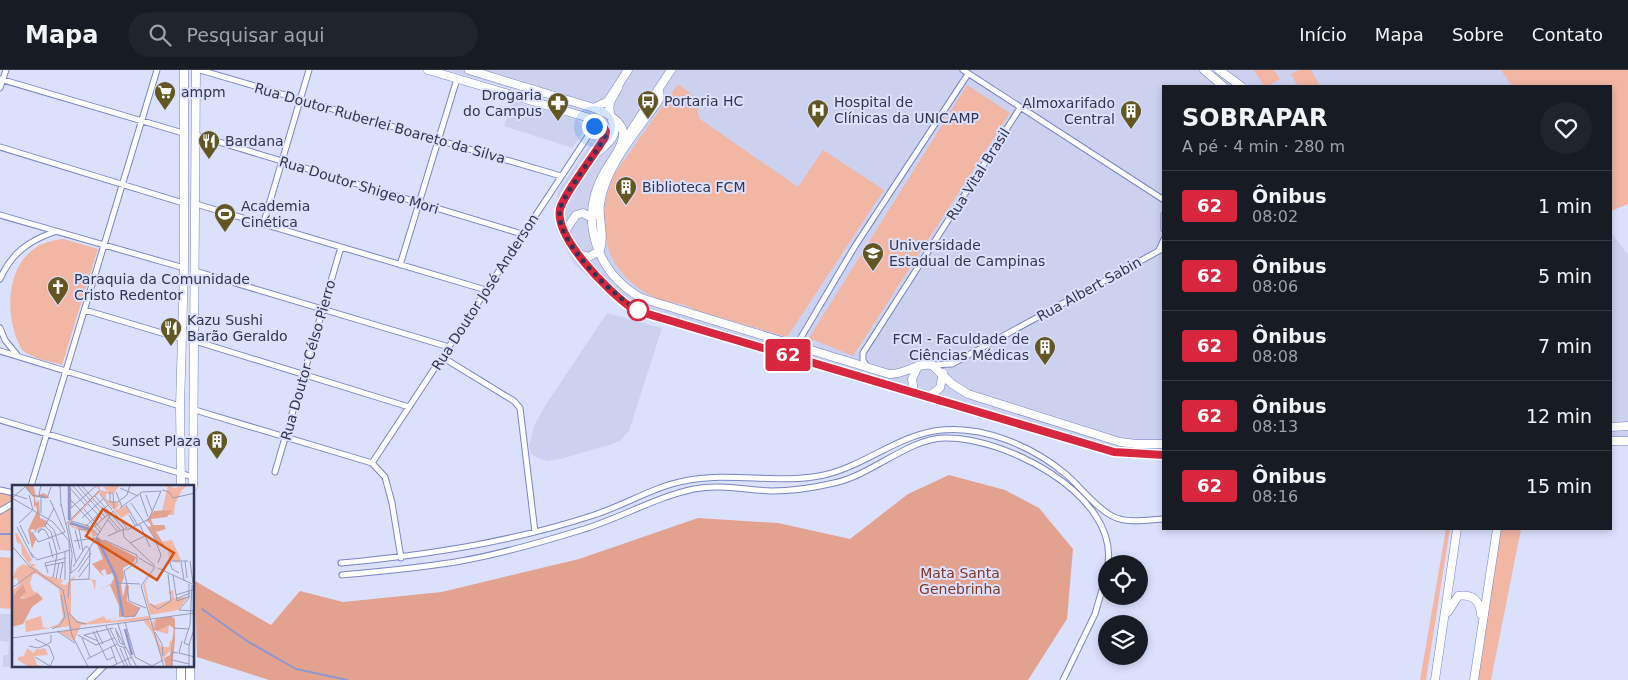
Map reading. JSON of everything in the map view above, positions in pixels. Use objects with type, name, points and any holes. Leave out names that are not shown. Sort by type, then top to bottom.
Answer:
[{"type":"main road","points":[[181,485],[180,406],[184,268],[184,70]]},
{"type":"main road","points":[[193,485],[196,70]]},
{"type":"main road","points":[[428,70],[598,122],[606,131],[605,137],[594,156],[562,205],[560,214],[565,231],[578,254],[602,283],[640,311],[1114,452],[1162,455]]},
{"type":"main road","points":[[469,70],[594,108],[613,118],[623,133],[616,153]]},
{"type":"main road","points":[[594,156],[612,140],[615,130],[610,102],[628,70]]},
{"type":"main road","points":[[671,70],[616,153],[599,183],[592,218],[597,252],[611,274],[630,292],[641,298],[868,368],[898,374],[918,366],[932,365],[952,384],[968,394],[1120,442],[1162,444]]},
{"type":"main road","points":[[1204,70],[1222,85]]},
{"type":"main road","points":[[1219,70],[1240,85]]},
{"type":"main road","points":[[594,108],[604,104],[618,88]]},
{"type":"main road","points":[[578,254],[589,257],[597,252],[601,246],[600,204],[606,184],[620,157],[657,103],[660,89]]},
{"type":"main road","points":[[565,231],[576,215],[583,213],[592,218]]},
{"type":"main road","points":[[914,392],[912,379],[918,366]]},
{"type":"main road","points":[[928,397],[940,388],[943,374]]},
{"type":"main road","points":[[1612,427],[1628,426]]},
{"type":"main road","points":[[1612,441],[1628,441]]},
{"type":"main road","points":[[1435,680],[1457,530]]},
{"type":"main road","points":[[1474,680],[1497,530]]},
{"type":"main road","points":[[1443,630],[1446,616],[1453,601],[1458,596],[1466,595],[1478,603],[1482,623]]},
{"type":"street","points":[[0,88],[1,79],[6,70]]},
{"type":"street","points":[[31,485],[86,310],[156,70]]},
{"type":"street","name":"Rua Doutor Ruberlei Boareto da Silva","points":[[200,70],[561,176]]},
{"type":"street","points":[[264,225],[309,70]]},
{"type":"street","points":[[963,70],[1162,199]]},
{"type":"street","points":[[796,346],[855,246],[968,74]]},
{"type":"street","points":[[1,79],[184,133]]},
{"type":"street","points":[[400,265],[457,79]]},
{"type":"street","name":"Rua Vital Brasil","points":[[868,368],[863,360],[863,353],[1020,108]]},
{"type":"street","name":"Rua Doutor José Anderson","points":[[372,463],[598,122]]},
{"type":"street","name":"Rua Doutor Shigeo Mori","points":[[196,135],[522,234]]},
{"type":"street","points":[[0,147],[183,204]]},
{"type":"street","points":[[196,204],[486,290]]},
{"type":"street","points":[[0,215],[184,268]]},
{"type":"street","points":[[0,279],[17,253],[34,240],[54,232]]},
{"type":"street","name":"Rua Doutor Célso Pierro","points":[[275,472],[341,247]]},
{"type":"street","name":"Rua Albert Sabin","points":[[932,365],[946,366],[954,363],[1161,249]]},
{"type":"street","points":[[195,271],[448,347]]},
{"type":"street","points":[[86,310],[182,339]]},
{"type":"street","points":[[0,328],[5,340],[18,356]]},
{"type":"street","points":[[195,341],[410,406]]},
{"type":"street","points":[[0,351],[180,406]]},
{"type":"street","points":[[442,357],[514,401],[520,408],[535,532]]},
{"type":"street","points":[[195,410],[372,463],[385,477],[392,503],[401,558]]},
{"type":"street","points":[[0,420],[193,477]]},
{"type":"street","points":[[342,563],[401,558],[470,548],[596,514],[683,481],[707,477],[746,476],[782,479],[822,475],[856,466],[900,442],[923,433],[943,430],[975,431],[1010,441],[1064,472],[1113,516],[1130,520],[1162,519]]},
{"type":"street","points":[[342,575],[442,564],[493,554],[601,524],[694,489],[722,487],[771,491],[804,489],[839,482],[863,473],[931,439],[945,438],[970,439],[994,446],[1046,470],[1076,494],[1101,524],[1107,540],[1108,555]]},
{"type":"street","points":[[0,511],[12,504]]},
{"type":"street","points":[[1063,680],[1095,614],[1098,604]]},
{"type":"street","points":[[90,680],[102,668]]},
{"type":"shaded area","name":"Universidade Estadual de Campinas","points":[[447,70],[1503,70],[1512,85],[1162,85],[1162,459],[1131,459],[1100,453],[625,309],[574,264],[557,231],[554,214],[558,191],[588,147],[601,120],[596,116],[547,99]]},
{"type":"shaded area","points":[[1254,70],[1274,70],[1280,79],[1270,85],[1263,85]]},
{"type":"shaded area","points":[[1299,70],[1311,70],[1319,85],[1297,85],[1291,74]]},
{"type":"shaded area","points":[[1501,70],[1628,70],[1628,204],[1612,211],[1612,85],[1511,85]]},
{"type":"shaded area","points":[[678,84],[699,100],[698,113],[700,119],[798,187],[823,150],[884,190],[787,337],[651,296],[634,285],[622,273],[612,258],[606,243],[604,226],[604,209],[608,191],[615,173]]},
{"type":"shaded area","points":[[967,85],[1010,113],[853,356],[809,338]]},
{"type":"shaded area","points":[[512,101],[578,120],[584,130],[572,148],[504,126]]},
{"type":"shaded area","points":[[1612,233],[1628,255],[1628,444],[1612,445]]},
{"type":"shaded area","points":[[64,239],[98,249],[62,365],[36,358],[22,350],[15,334],[11,317],[10,299],[13,281],[19,265],[30,252],[45,243]]},
{"type":"shaded area","points":[[607,313],[662,328],[629,431],[621,440],[612,444],[561,459],[547,461],[538,458],[531,454],[529,446],[534,426],[545,406]]},
{"type":"shaded area","points":[[0,492],[12,495],[12,551],[0,550]]},
{"type":"shaded area","points":[[1446,530],[1450,530],[1426,680],[1420,680]]},
{"type":"shaded area","points":[[1501,530],[1521,530],[1491,680],[1478,680]]},
{"type":"shaded area","points":[[0,557],[12,558],[12,609],[0,608]]},
{"type":"shaded area","points":[[0,614],[12,614],[12,667],[3,667],[3,655],[8,655],[9,642],[0,641]]},
{"type":"green space","name":"Mata Santa Genebrinha","points":[[949,475],[1005,490],[1039,508],[1073,549],[1067,619],[1028,680],[269,680],[197,657],[195,581],[271,625],[300,591],[343,602],[442,592],[579,559],[698,518],[778,523],[850,539],[908,494]]},
{"type":"waterway","points":[[0,534],[12,534]]},
{"type":"waterway","points":[[202,609],[247,641],[296,669],[347,680]]},
{"type":"bus line","name":"62","points":[[601,123],[606,131],[605,137],[562,205],[560,220],[572,245],[584,262],[602,283],[630,306],[658,317],[1114,452],[1162,455]]},
{"type":"place","name":"ampm","points":[[165,111]]},
{"type":"place","name":"Portaria HC","points":[[648,120]]},
{"type":"place","name":"Drogaria do Campus","points":[[558,122]]},
{"type":"place","name":"Hospital de Clínicas da UNICAMP","points":[[818,129]]},
{"type":"place","name":"Almoxarifado Central","points":[[1131,130]]},
{"type":"place","name":"Bardana","points":[[209,160]]},
{"type":"place","name":"Biblioteca FCM","points":[[626,206]]},
{"type":"place","name":"Academia Cinética","points":[[225,233]]},
{"type":"place","name":"Universidade Estadual de Campinas","points":[[873,272]]},
{"type":"place","name":"Paraquia da Comunidade Cristo Redentor","points":[[58,306]]},
{"type":"place","name":"Kazu Sushi Barão Geraldo","points":[[171,347]]},
{"type":"place","name":"FCM - Faculdade de Ciências Médicas","points":[[1045,366]]},
{"type":"place","name":"Sunset Plaza","points":[[217,460]]},
{"type":"route","points":[[594,126],[596,120],[601,123],[606,131],[605,137],[562,205],[560,220],[572,245],[602,283],[630,306],[640,311],[638,310]]}]
